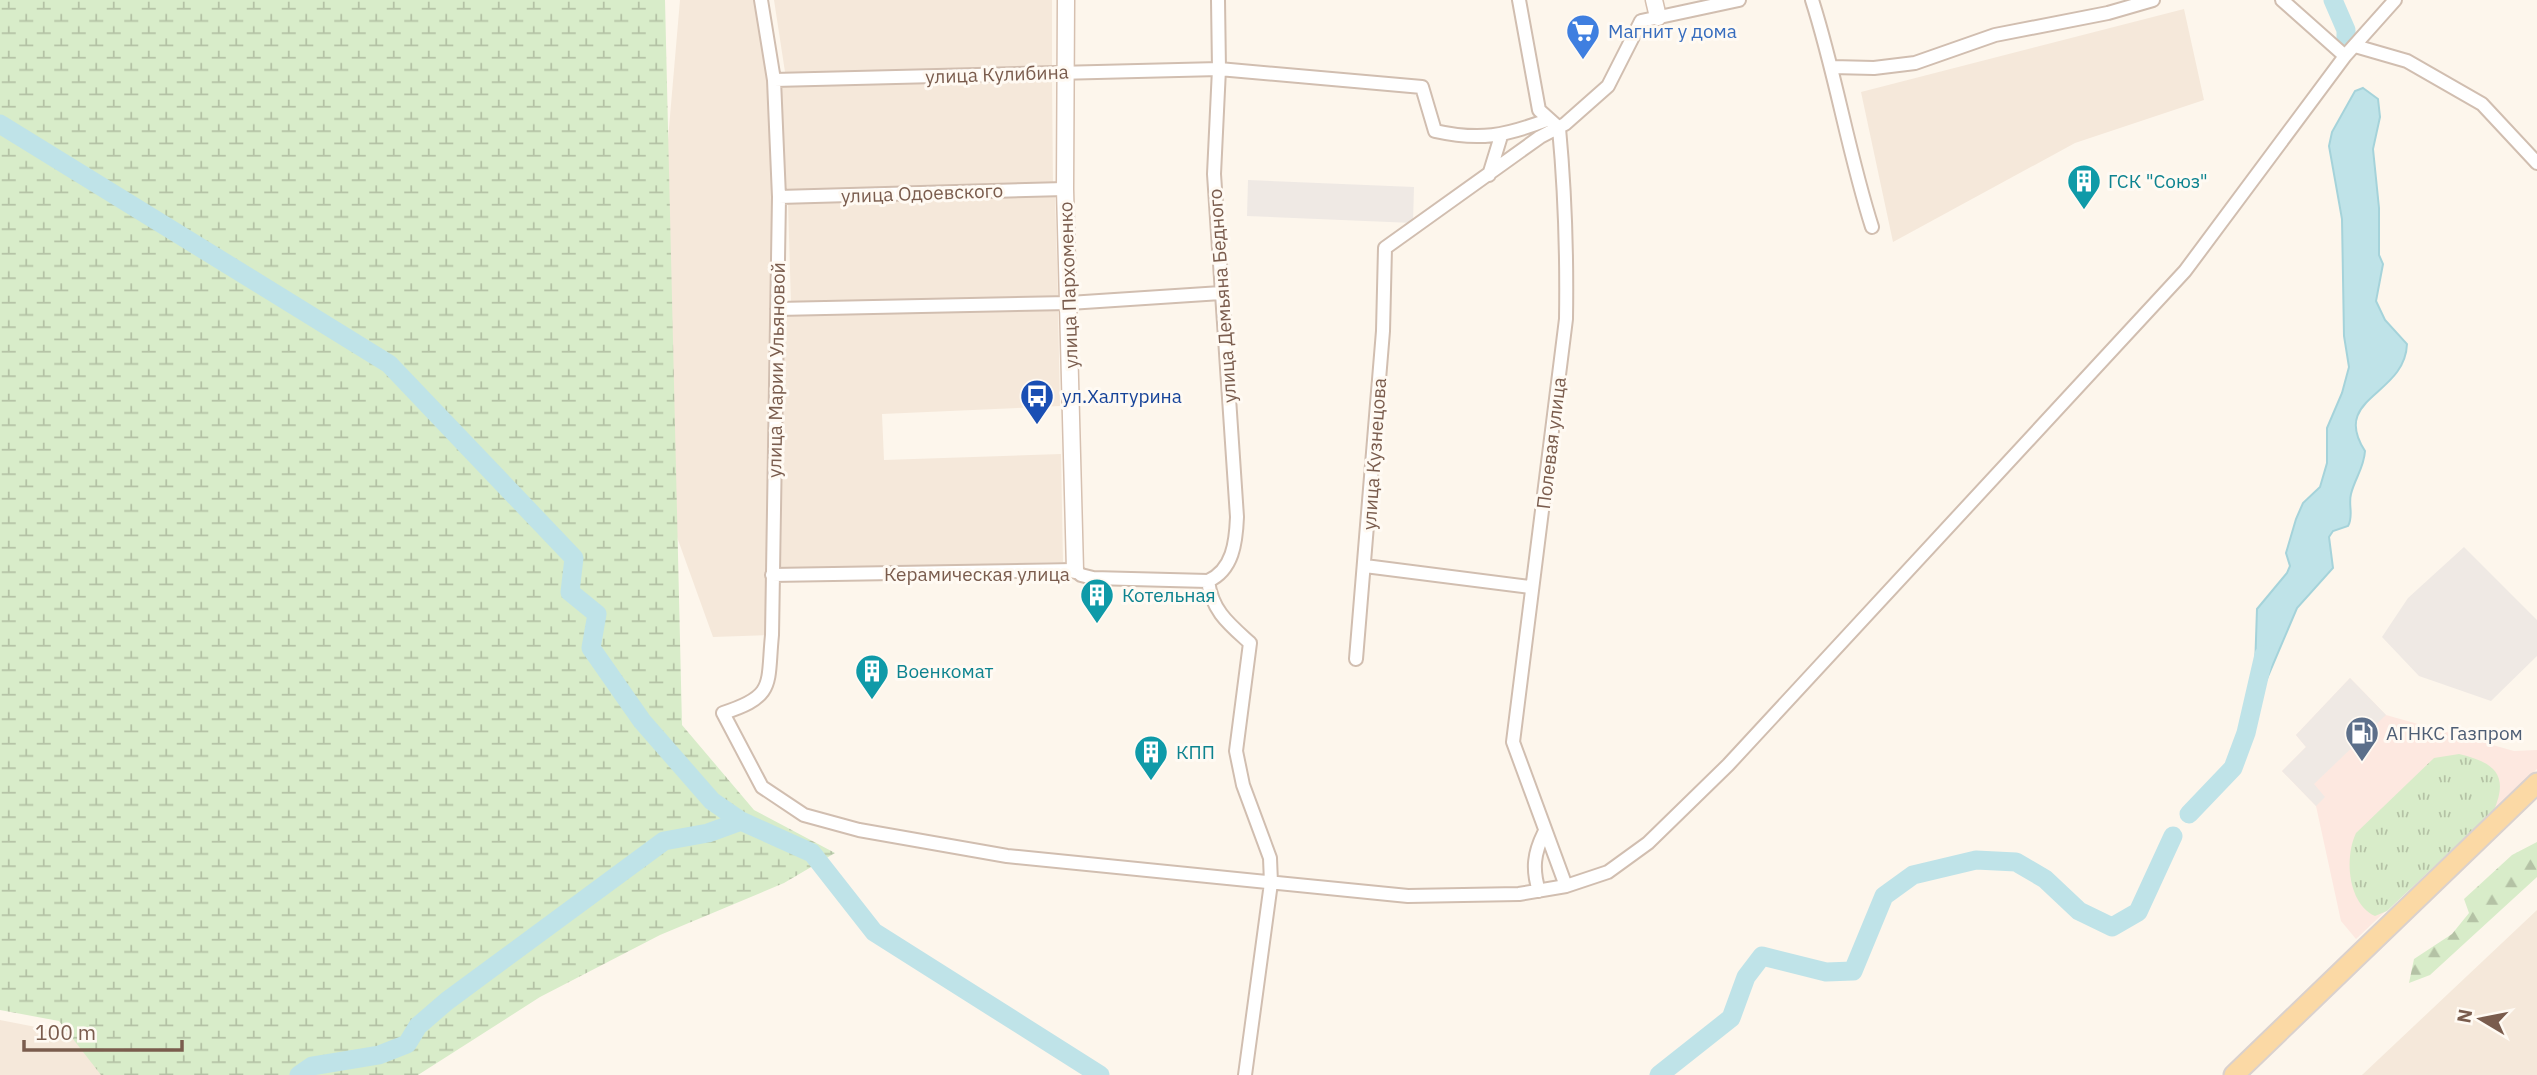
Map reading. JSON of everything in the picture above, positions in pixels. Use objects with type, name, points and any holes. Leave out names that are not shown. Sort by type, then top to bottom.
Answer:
[{"type":"main road","points":[[2234,1075],[2537,783]]},
{"type":"street","name":"улица Марии Ульяновой","points":[[761,0],[774,80],[779,197],[772,635],[766,689],[751,704],[723,713],[762,787],[804,815],[859,830],[1006,856],[1271,883]]},
{"type":"street","name":"улица Пархоменко","points":[[1066,0],[1065,189],[1075,570]]},
{"type":"street","name":"улица Демьяна Бедного","points":[[1208,581],[1225,569],[1234,550],[1236,535],[1214,174],[1219,69],[1218,0]]},
{"type":"street","points":[[1519,0],[1539,110],[1559,128]]},
{"type":"street","points":[[1654,0],[1658,17]]},
{"type":"street","points":[[1489,175],[1540,137],[1559,128],[1608,86],[1641,21],[1739,0]]},
{"type":"street","points":[[1812,0],[1832,67],[1852,165],[1872,227]]},
{"type":"street","points":[[1832,67],[1874,68],[1915,63],[1994,35],[2108,13],[2153,0]]},
{"type":"street","points":[[2281,0],[2345,56]]},
{"type":"street","points":[[1271,883],[1408,897],[1467,898],[1566,886],[1608,872],[1628,860],[1728,765],[2185,271],[2345,56],[2395,0]]},
{"type":"street","points":[[2355,46],[2407,61],[2482,104],[2537,163]]},
{"type":"street","name":"улица Кулибина","points":[[774,80],[1219,69],[1422,87],[1435,131],[1463,137],[1501,136]]},
{"type":"street","points":[[1489,175],[1501,136],[1547,120]]},
{"type":"street","name":"Полевая улица","points":[[1559,128],[1566,197],[1566,319],[1543,509],[1530,587],[1513,742],[1544,833],[1566,886]]},
{"type":"street","name":"улица Кузнецова","points":[[1356,659],[1383,331],[1385,248],[1489,175]]},
{"type":"street","name":"улица Одоевского","points":[[779,197],[1065,189]]},
{"type":"street","points":[[777,309],[1069,303],[1222,293]]},
{"type":"street","points":[[1365,566],[1530,587]]},
{"type":"street","name":"Керамическая улица","points":[[772,575],[1075,570],[1081,575],[1093,578],[1208,581]]},
{"type":"street","points":[[1208,581],[1217,612],[1250,643],[1236,751],[1243,785],[1270,858],[1271,883],[1245,1075]]},
{"type":"street","points":[[1539,891],[1534,870],[1536,849],[1544,833]]},
{"type":"shaded area","points":[[680,0],[762,0],[769,49],[775,190],[768,635],[713,637],[677,537],[667,151]]},
{"type":"shaded area","points":[[774,0],[1052,0],[1052,69],[785,72]]},
{"type":"shaded area","points":[[2184,9],[2204,100],[2075,143],[1893,242],[1861,92]]},
{"type":"shaded area","points":[[1052,80],[1053,186],[784,193],[780,86]]},
{"type":"shaded area","points":[[1248,180],[1414,187],[1413,223],[1247,216]]},
{"type":"shaded area","points":[[1055,194],[1058,297],[791,304],[788,202]]},
{"type":"shaded area","points":[[1058,309],[1060,406],[882,414],[884,460],[1061,454],[1063,562],[781,570],[784,314]]},
{"type":"shaded area","points":[[2464,547],[2537,620],[2537,656],[2491,701],[2419,676],[2382,637],[2408,598]]},
{"type":"shaded area","points":[[2350,678],[2386,715],[2514,751],[2537,750],[2537,769],[2356,939],[2341,921],[2316,806],[2282,771],[2306,747],[2296,735]]},
{"type":"shaded area","points":[[2350,678],[2386,715],[2314,784],[2325,797],[2316,806],[2282,771],[2306,747],[2296,735]]},
{"type":"shaded area","points":[[2537,910],[2537,1075],[2362,1075]]},
{"type":"shaded area","points":[[0,1020],[281,1075],[0,1075]]},
{"type":"green space","points":[[0,0],[665,0],[682,725],[754,810],[835,853],[784,883],[660,935],[540,997],[418,1075],[101,1075],[59,1021],[0,1010]]},
{"type":"green space","points":[[2459,754],[2481,761],[2495,771],[2500,787],[2494,810],[2387,911],[2375,916],[2359,901],[2351,879],[2350,855],[2356,833],[2434,758]]},
{"type":"green space","points":[[2537,842],[2537,877],[2430,975],[2409,983],[2414,959],[2452,934],[2469,913],[2464,899],[2512,855]]},
{"type":"water","points":[[2363,88],[2378,99],[2380,117],[2373,149],[2379,208],[2379,255],[2383,264],[2376,301],[2385,320],[2407,344],[2403,361],[2395,375],[2362,407],[2357,419],[2357,433],[2365,451],[2351,494],[2350,522],[2348,526],[2333,531],[2329,537],[2333,568],[2297,608],[2266,681],[2260,681],[2255,669],[2257,609],[2290,566],[2286,553],[2296,519],[2303,503],[2320,487],[2327,463],[2327,428],[2342,393],[2349,367],[2344,336],[2342,219],[2329,146],[2332,132],[2355,91]]},
{"type":"waterway","points":[[2333,0],[2346,30],[2346,38]]},
{"type":"waterway","points":[[0,124],[389,364],[574,558],[570,592],[597,614],[591,648],[642,721],[712,801],[741,821],[812,853],[874,932],[1100,1075]]},
{"type":"waterway","points":[[2189,814],[2233,768],[2246,733],[2264,655]]},
{"type":"waterway","points":[[299,1075],[312,1066],[379,1055],[407,1044],[418,1026],[447,1001],[664,841],[708,833],[741,821]]},
{"type":"waterway","points":[[1659,1075],[1731,1018],[1746,977],[1762,956],[1826,972],[1853,971],[1884,896],[1913,875],[1976,860],[2016,862],[2045,879],[2079,911],[2112,927],[2138,912],[2173,836]]},
{"type":"place","name":"Магнит у дома","points":[[1583,61]]},
{"type":"place","name":"ГСК \"Союз\"","points":[[2084,211]]},
{"type":"place","name":"ул.Халтурина","points":[[1037,426]]},
{"type":"place","name":"Котельная","points":[[1097,625]]},
{"type":"place","name":"Военкомат","points":[[872,701]]},
{"type":"place","name":"АГНКС Газпром","points":[[2362,763]]},
{"type":"place","name":"КПП","points":[[1151,782]]}]
